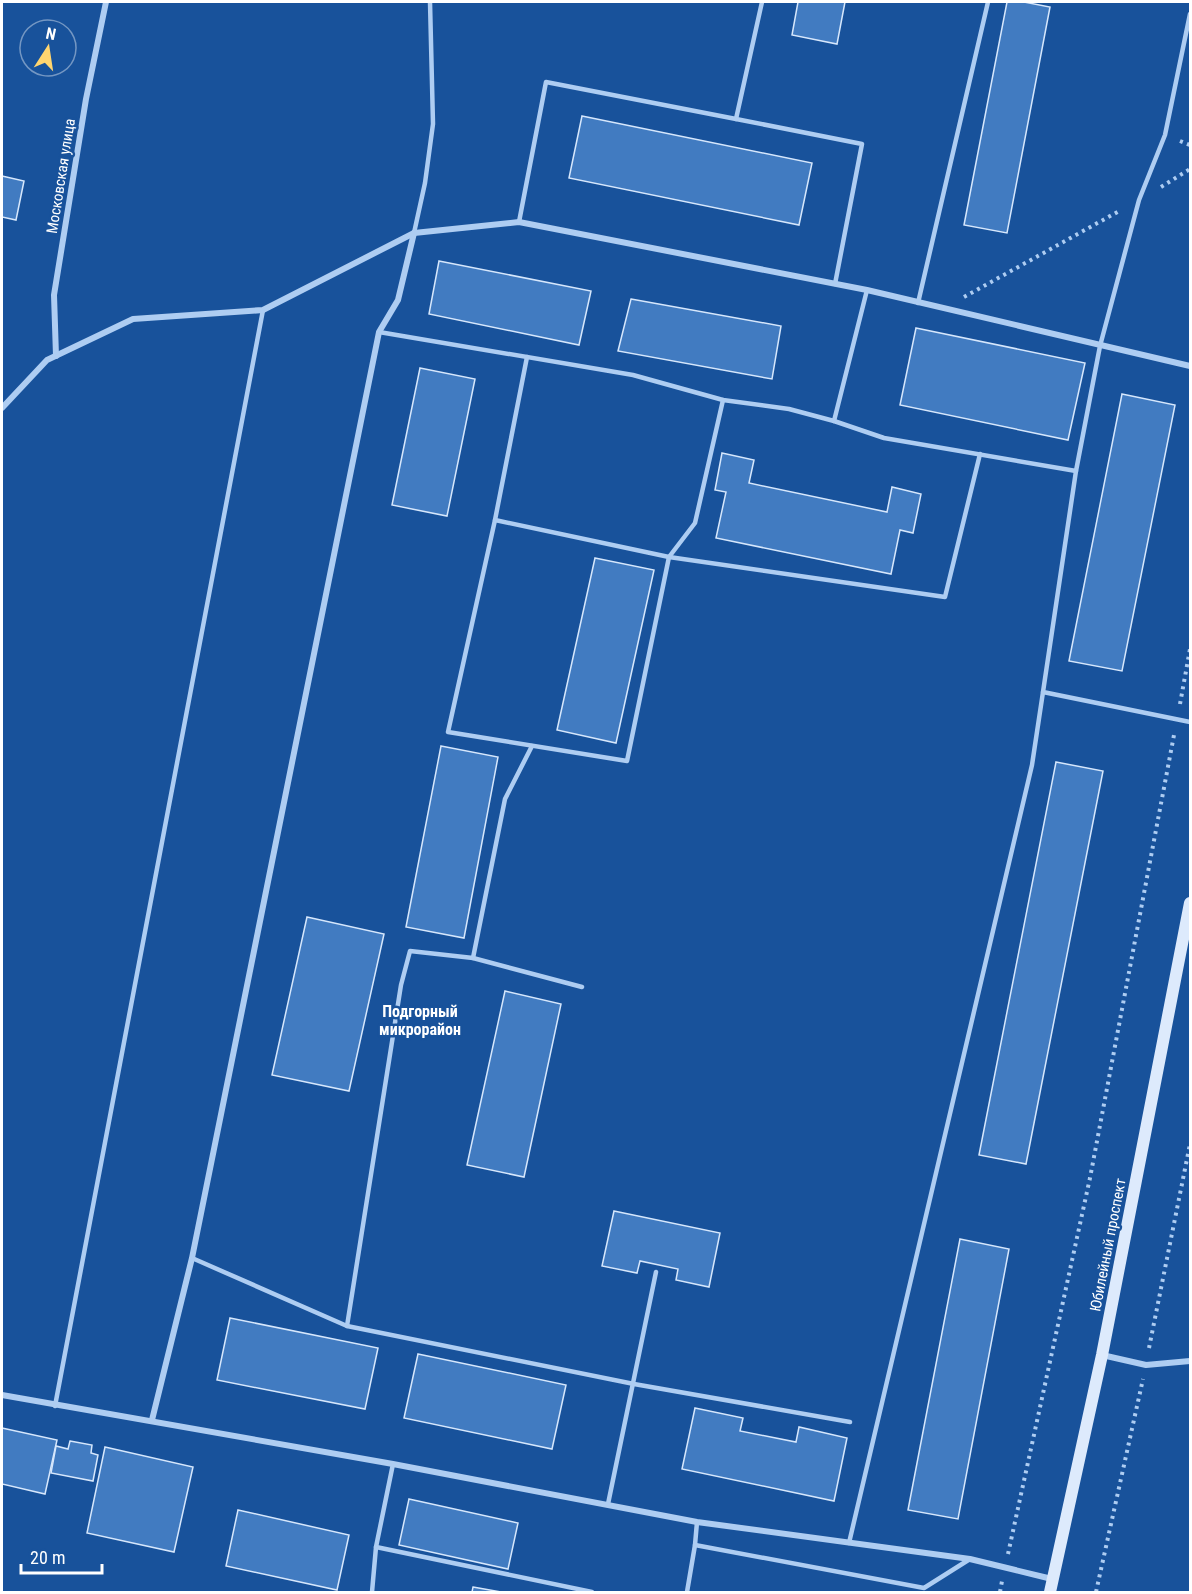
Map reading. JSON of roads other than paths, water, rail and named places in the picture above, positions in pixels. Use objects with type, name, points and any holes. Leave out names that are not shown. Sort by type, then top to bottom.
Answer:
[{"type":"main road","name":"Юбилейный проспект","points":[[1050,1593],[1102,1355],[1191,903]]},
{"type":"street","name":"Московская улица","points":[[56,356],[54,294],[86,99],[106,2]]},
{"type":"street","points":[[2,408],[47,360],[133,319],[264,309],[414,233],[519,222],[867,290],[1191,366]]},
{"type":"street","points":[[152,1420],[192,1258],[379,332],[399,300],[414,233]]},
{"type":"street","points":[[1102,1355],[1146,1365],[1191,1361]]},
{"type":"street","points":[[2,1395],[393,1464],[697,1522],[970,1559],[1053,1579]]},
{"type":"lane","points":[[414,233],[425,183],[433,124],[430,2]]},
{"type":"lane","points":[[736,119],[762,2]]},
{"type":"lane","points":[[918,303],[988,2]]},
{"type":"lane","points":[[849,1543],[1032,765],[1076,471],[1100,346],[1139,200],[1165,135],[1191,14]]},
{"type":"lane","points":[[519,222],[546,82],[736,119],[862,144],[835,284]]},
{"type":"lane","points":[[834,421],[867,290]]},
{"type":"lane","points":[[55,1406],[264,309]]},
{"type":"lane","points":[[379,332],[633,375],[723,400],[789,409],[884,438],[1076,471]]},
{"type":"lane","points":[[527,357],[495,520],[448,732],[627,761],[669,557],[695,523],[723,400]]},
{"type":"lane","points":[[495,520],[669,557],[945,597],[980,454]]},
{"type":"lane","points":[[1043,692],[1191,722]]},
{"type":"lane","points":[[473,958],[505,799],[532,746]]},
{"type":"lane","points":[[347,1326],[401,985],[410,951],[473,958],[582,987]]},
{"type":"lane","points":[[192,1258],[347,1326],[634,1384],[850,1422]]},
{"type":"lane","points":[[608,1504],[656,1272]]},
{"type":"lane","points":[[372,1593],[376,1547],[393,1464]]},
{"type":"lane","points":[[687,1593],[697,1522]]},
{"type":"lane","points":[[695,1545],[924,1588],[970,1559]]},
{"type":"lane","points":[[376,1547],[592,1593]]},
{"type":"district","name":"Подгорный микрорайон","points":[[420,1020]]}]
